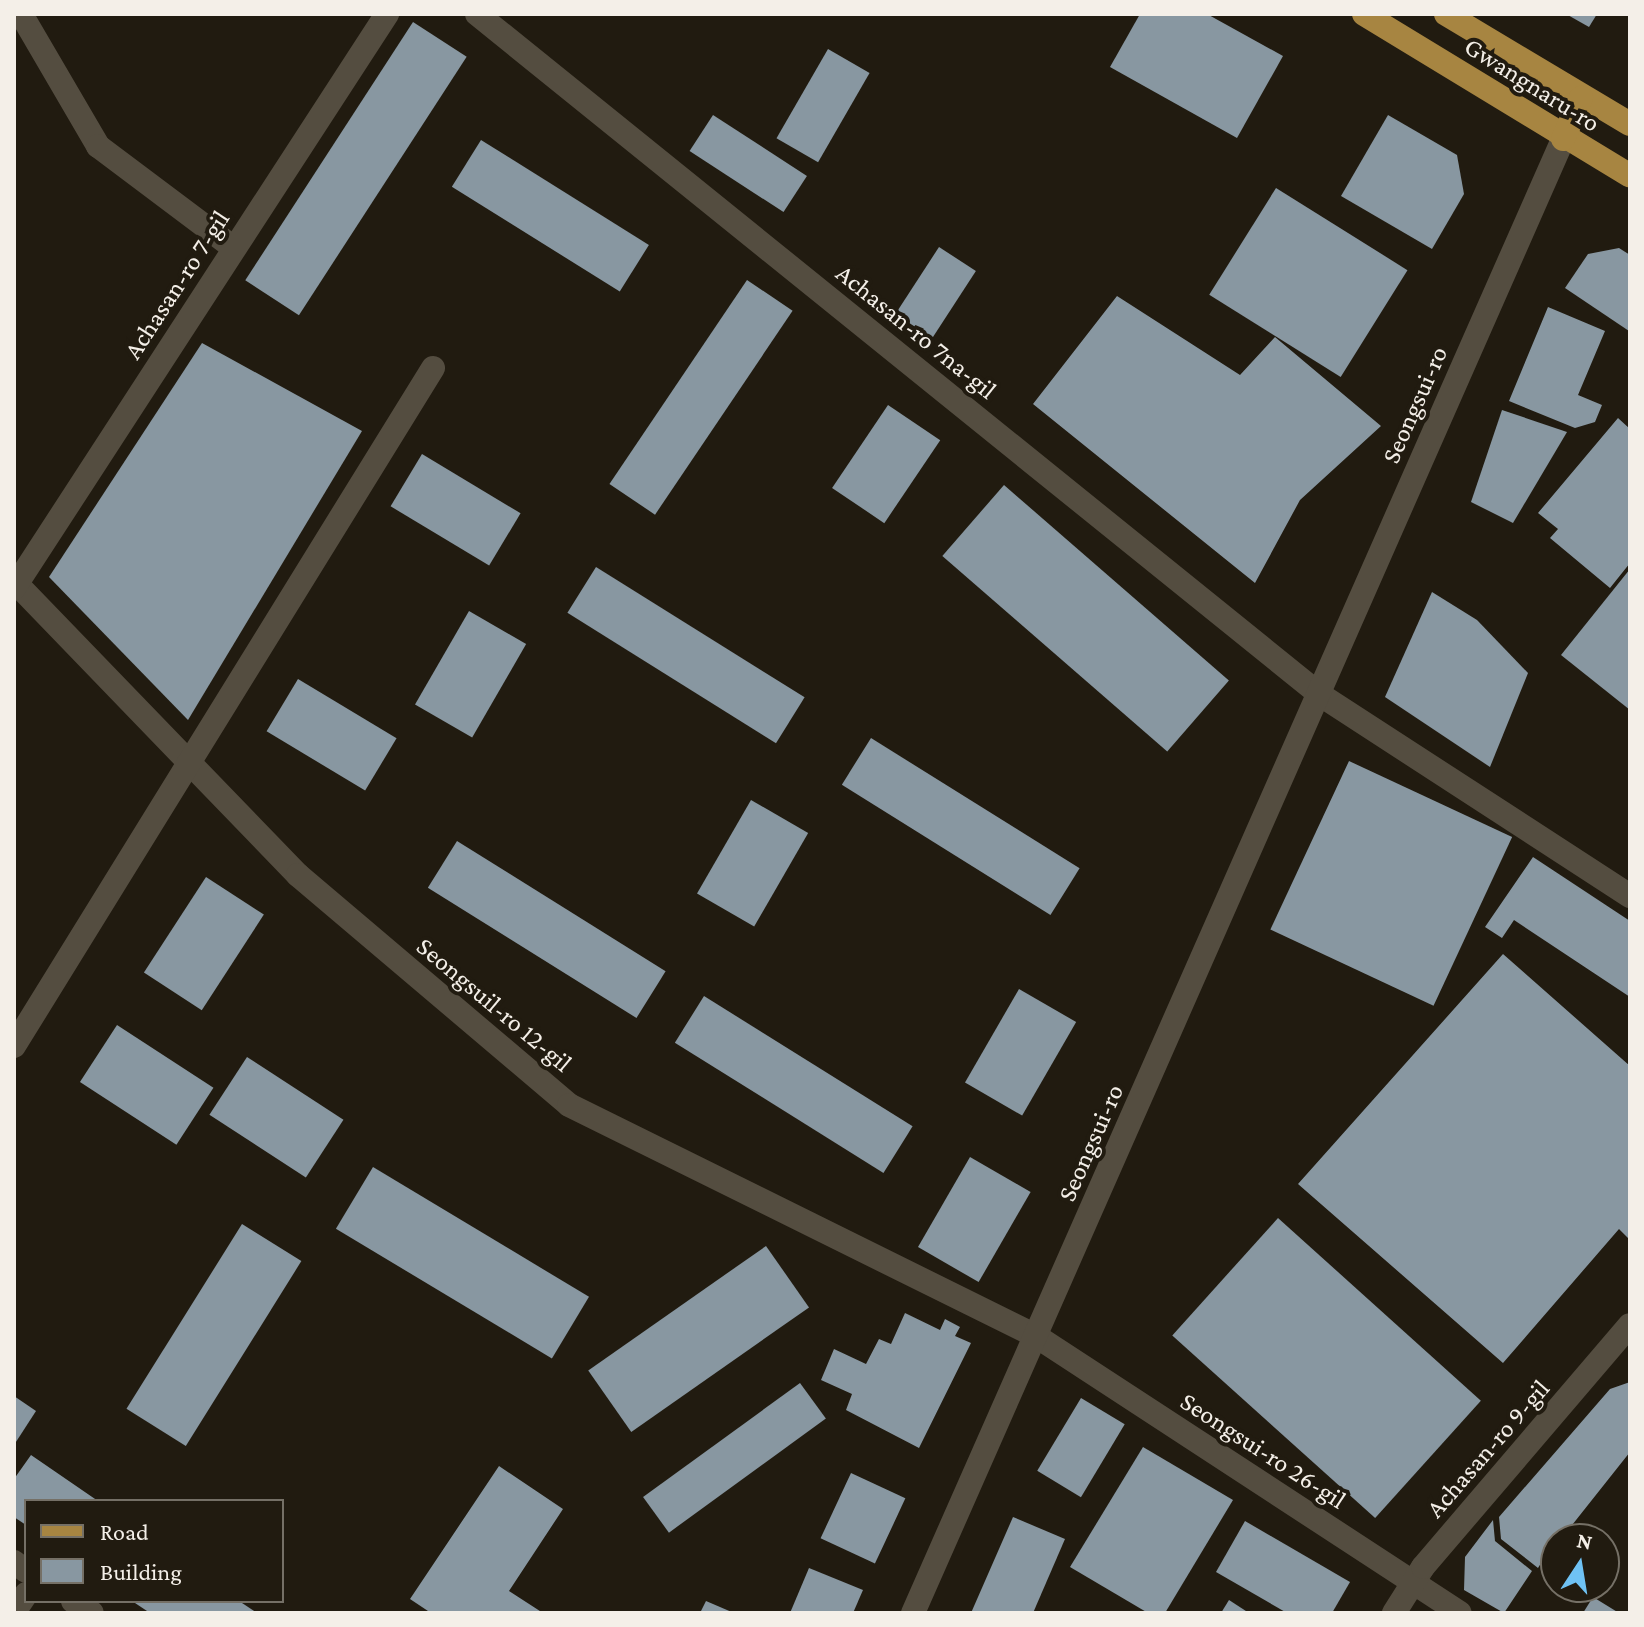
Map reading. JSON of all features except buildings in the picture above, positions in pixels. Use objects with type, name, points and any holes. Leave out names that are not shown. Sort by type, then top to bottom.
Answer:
[{"type":"main road","name":"Gwangnaru-ro","points":[[1364,14],[1563,139],[1630,176]]},
{"type":"main road","name":"Gwangnaru-ro","points":[[1446,14],[1581,98],[1630,124]]},
{"type":"main road","points":[[1563,139],[1581,98]]},
{"type":"street","points":[[21,14],[98,146],[234,248]]},
{"type":"street","name":"Achasan-ro 7-gil","points":[[15,584],[387,14]]},
{"type":"street","name":"Achasan-ro 7na-gil","points":[[477,14],[1319,694]]},
{"type":"street","name":"Seongsui-ro","points":[[913,1613],[1563,139]]},
{"type":"street","points":[[14,1046],[433,368]]},
{"type":"street","name":"Seongsuil-ro 12-gil","points":[[15,584],[298,875],[569,1105],[1036,1336]]},
{"type":"street","points":[[1319,694],[1630,896]]},
{"type":"street","name":"Achasan-ro 9-gil","points":[[1394,1613],[1413,1583],[1630,1325]]},
{"type":"street","name":"Seongsui-ro 26-gil","points":[[1036,1336],[1460,1613]]}]
